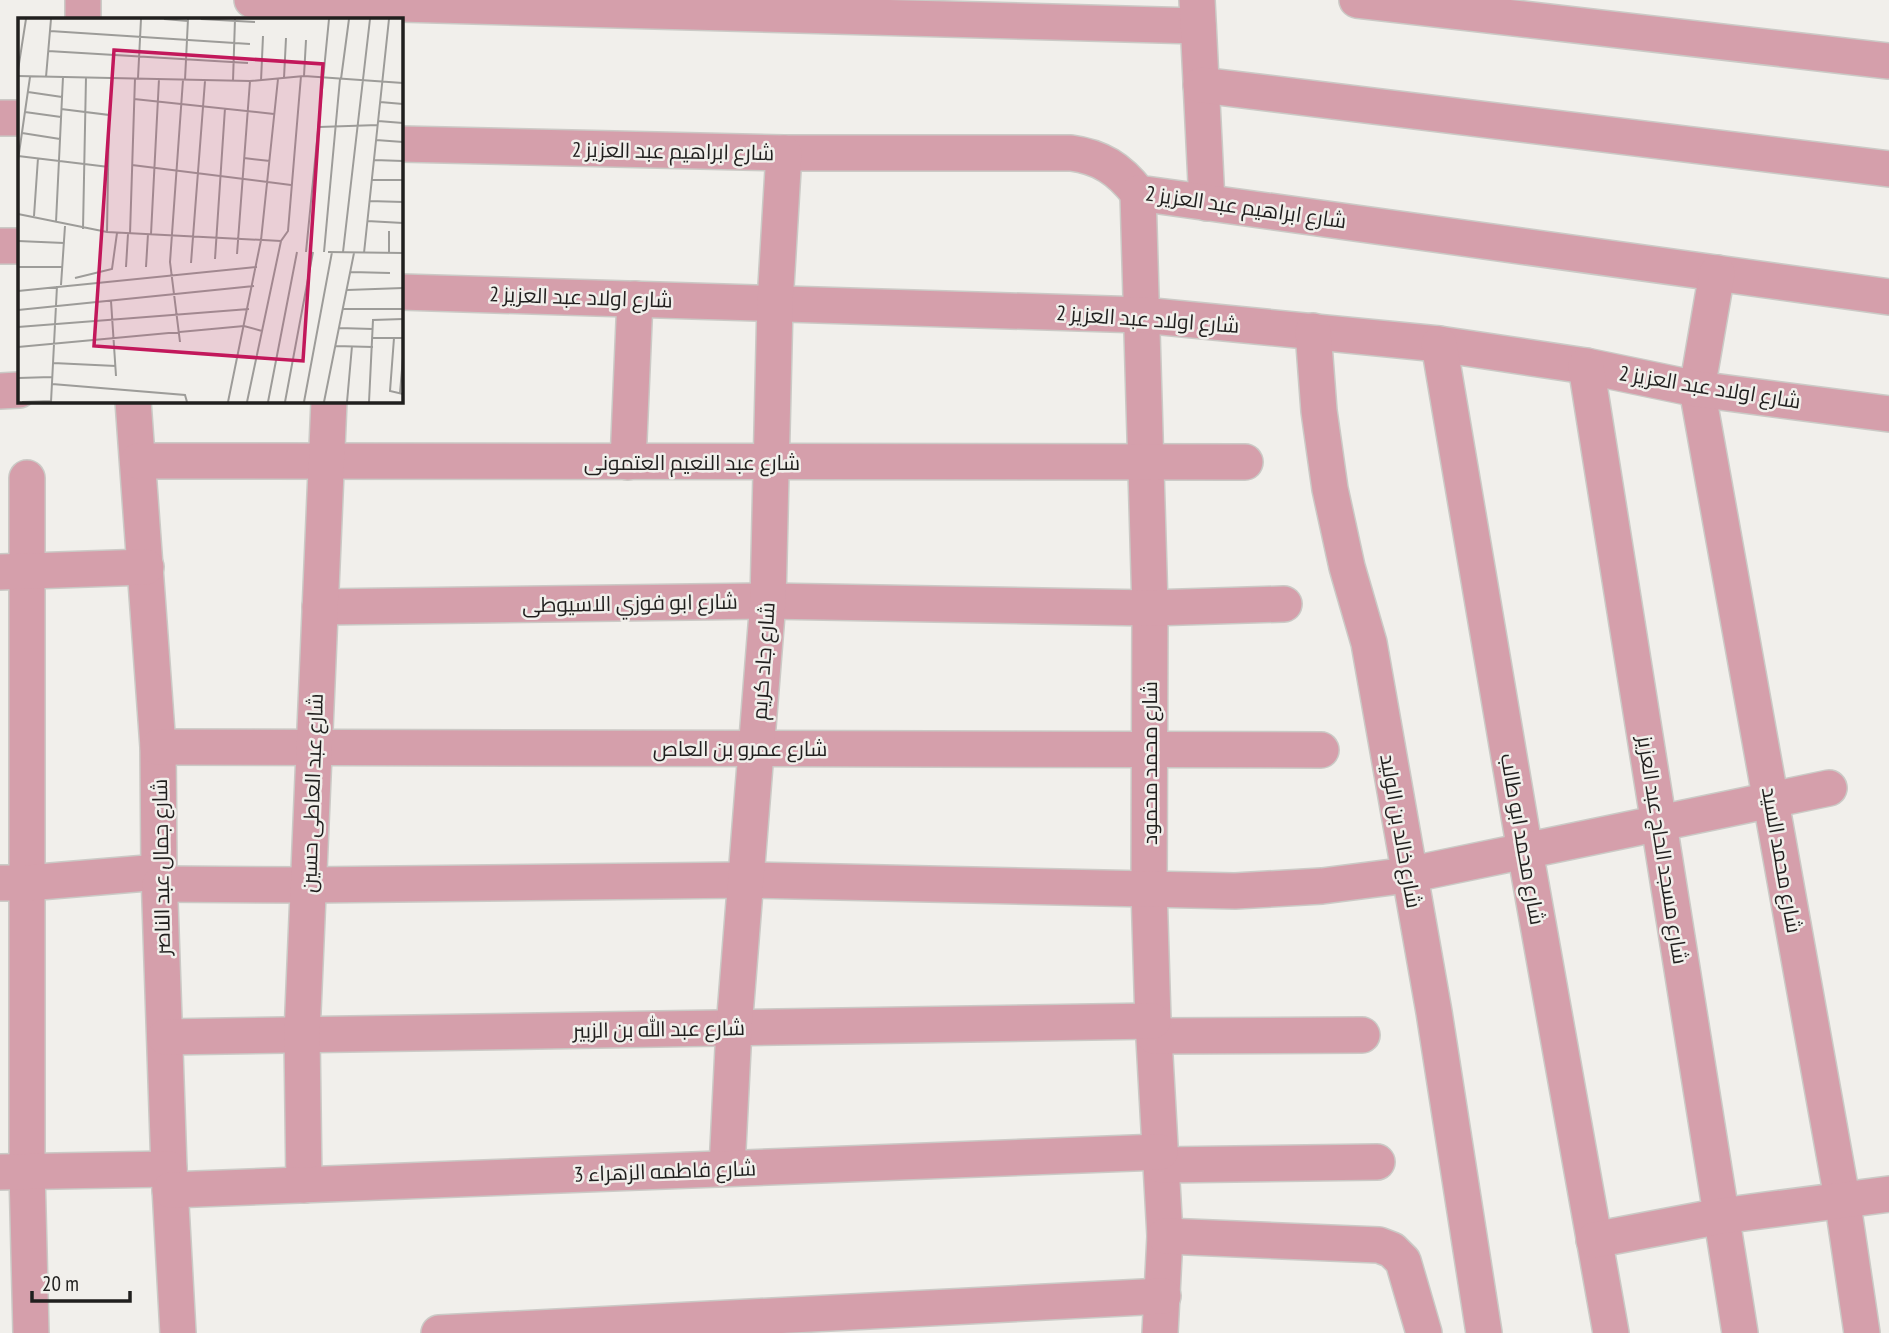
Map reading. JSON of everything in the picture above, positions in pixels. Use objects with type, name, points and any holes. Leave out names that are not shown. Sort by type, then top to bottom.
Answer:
[{"type":"street","points":[[83,0],[83,18]]},
{"type":"street","points":[[252,0],[1197,13],[1207,203]]},
{"type":"street","points":[[1357,0],[1889,61]]},
{"type":"street","points":[[1201,85],[1889,169]]},
{"type":"street","points":[[0,118],[18,118]]},
{"type":"street","name":"شارع ابراهيم عبد العزيز 2","points":[[402,144],[783,153],[1071,153],[1091,156],[1110,164],[1126,177],[1138,193],[1889,297]]},
{"type":"street","name":"شارع جاد كريم","points":[[727,1168],[734,1028],[768,601],[775,303],[783,153]]},
{"type":"street","name":"شارع محمد محمود","points":[[1138,193],[1150,608],[1149,888],[1165,1236],[1160,1333]]},
{"type":"street","points":[[0,246],[18,246]]},
{"type":"street","name":"شارع محمد السيد","points":[[1717,273],[1697,389],[1842,1198],[1862,1333]]},
{"type":"street","name":"شارع اولاد عبد العزيز 2","points":[[402,292],[1142,315],[1438,344],[1586,366],[1697,389],[1889,414]]},
{"type":"street","points":[[628,462],[635,299]]},
{"type":"street","name":"شارع خالد بن الوليد","points":[[1313,331],[1319,411],[1330,489],[1347,567],[1369,643],[1434,1012],[1484,1333]]},
{"type":"street","name":"شارع محمد ابو طالب","points":[[1438,344],[1611,1333]]},
{"type":"street","name":"شارع مسجد الحاج عبد العزيز","points":[[1586,366],[1740,1333]]},
{"type":"street","points":[[0,391],[18,390]]},
{"type":"street","name":"شارع جمال عبد الناصر","points":[[133,402],[158,747],[169,1180],[178,1333]]},
{"type":"street","name":"شارع عبد العاطى حسين","points":[[304,1185],[302,1035],[329,402]]},
{"type":"street","name":"شارع عبد النعيم العتمونى","points":[[138,461],[1245,462]]},
{"type":"street","points":[[27,478],[13,571],[14,1172],[31,1333]]},
{"type":"street","points":[[13,571],[146,567]]},
{"type":"street","name":"شارع ابو فوزي الاسيوطى","points":[[320,607],[768,601],[1150,608],[1284,604]]},
{"type":"street","name":"شارع عمرو بن العاص","points":[[158,747],[1321,750]]},
{"type":"street","points":[[14,883],[160,878],[309,885],[746,880],[1235,891],[1322,886],[1408,875],[1829,788]]},
{"type":"street","name":"شارع عبد الله بن الزبير","points":[[165,1037],[734,1028],[1154,1029],[1362,1035]]},
{"type":"street","name":"شارع فاطمه الزهراء 3","points":[[14,1172],[304,1185],[727,1168],[1161,1159],[1377,1162]]},
{"type":"street","points":[[1594,1240],[1721,1216],[1842,1198],[1889,1194]]},
{"type":"street","points":[[1165,1236],[1379,1245],[1392,1250],[1403,1261],[1424,1333]]},
{"type":"street","points":[[442,1332],[745,1325],[1163,1296]]}]
